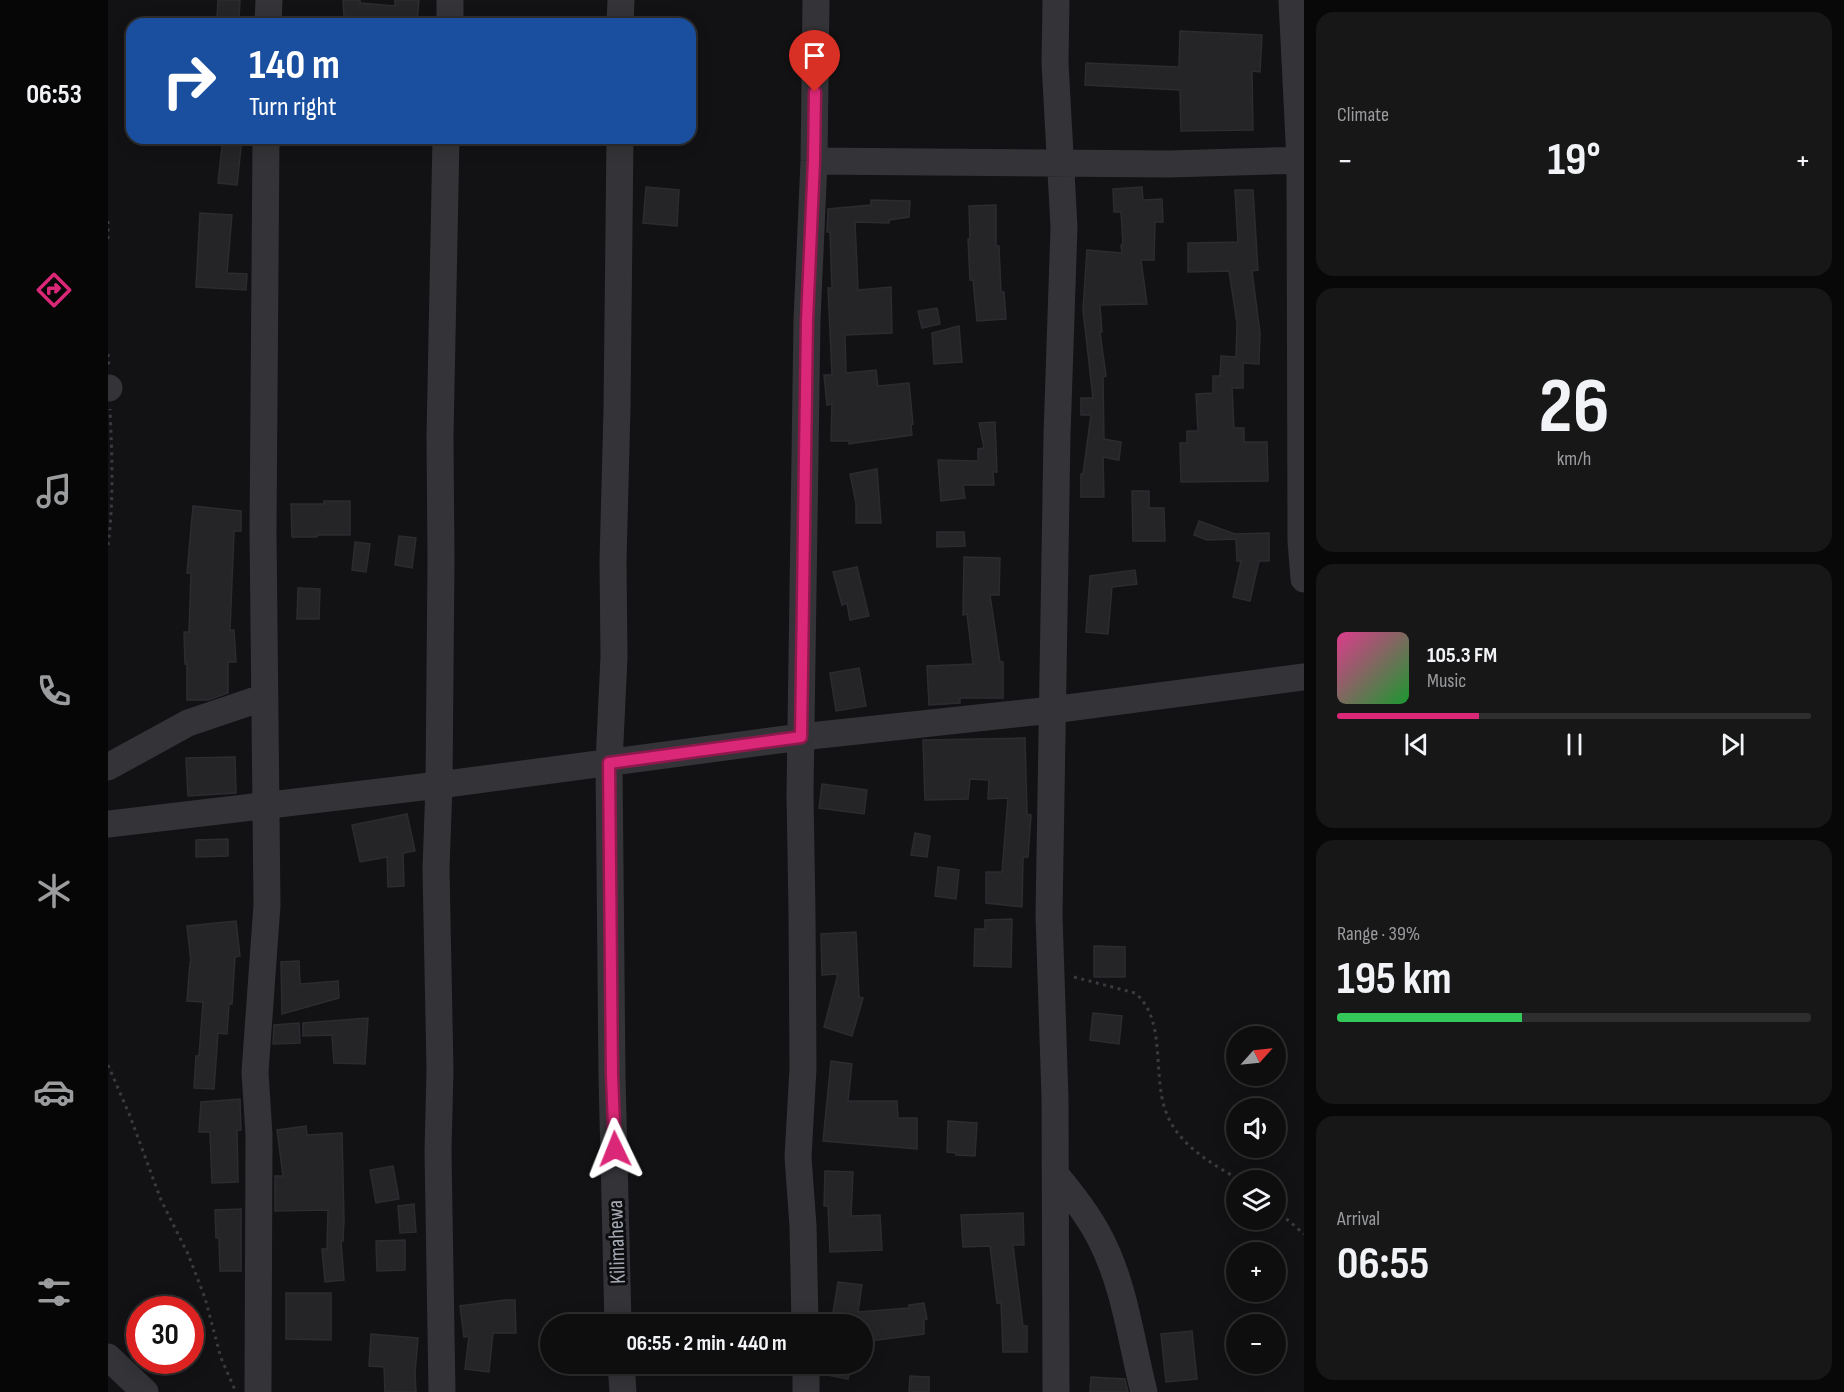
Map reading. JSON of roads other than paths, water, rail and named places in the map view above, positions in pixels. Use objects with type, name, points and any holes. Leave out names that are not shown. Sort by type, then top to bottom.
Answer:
[{"type":"street","points":[[268,18],[269,0]]},
{"type":"street","points":[[450,0],[450,18]]},
{"type":"street","points":[[620,18],[621,0]]},
{"type":"street","points":[[805,1314],[803,1226],[798,1157],[803,1068],[801,737],[807,320],[814,161],[816,0]]},
{"type":"street","points":[[1056,0],[1055,63],[1064,227],[1057,435],[1049,915],[1056,1175],[1056,1392]]},
{"type":"street","points":[[1292,0],[1302,160],[1301,541],[1304,579]]},
{"type":"street","points":[[258,1392],[259,1135],[255,1072],[267,905],[263,531],[266,144]]},
{"type":"street","points":[[442,1392],[438,1151],[440,1059],[436,869],[439,785],[440,437],[446,144]]},
{"type":"street","name":"Kilimahewa","points":[[618,1314],[612,1076],[609,763],[614,657],[612,561],[617,409],[620,144]]},
{"type":"street","points":[[814,161],[1169,164],[1302,160]]},
{"type":"street","points":[[108,824],[439,785],[801,737],[1052,710],[1304,677]]},
{"type":"street","points":[[108,767],[188,723],[265,697]]},
{"type":"street","points":[[1056,1175],[1081,1205],[1102,1240],[1121,1290],[1144,1392]]},
{"type":"street","points":[[108,1357],[145,1392]]},
{"type":"street","points":[[622,1374],[623,1392]]},
{"type":"street","points":[[806,1374],[806,1392]]}]
